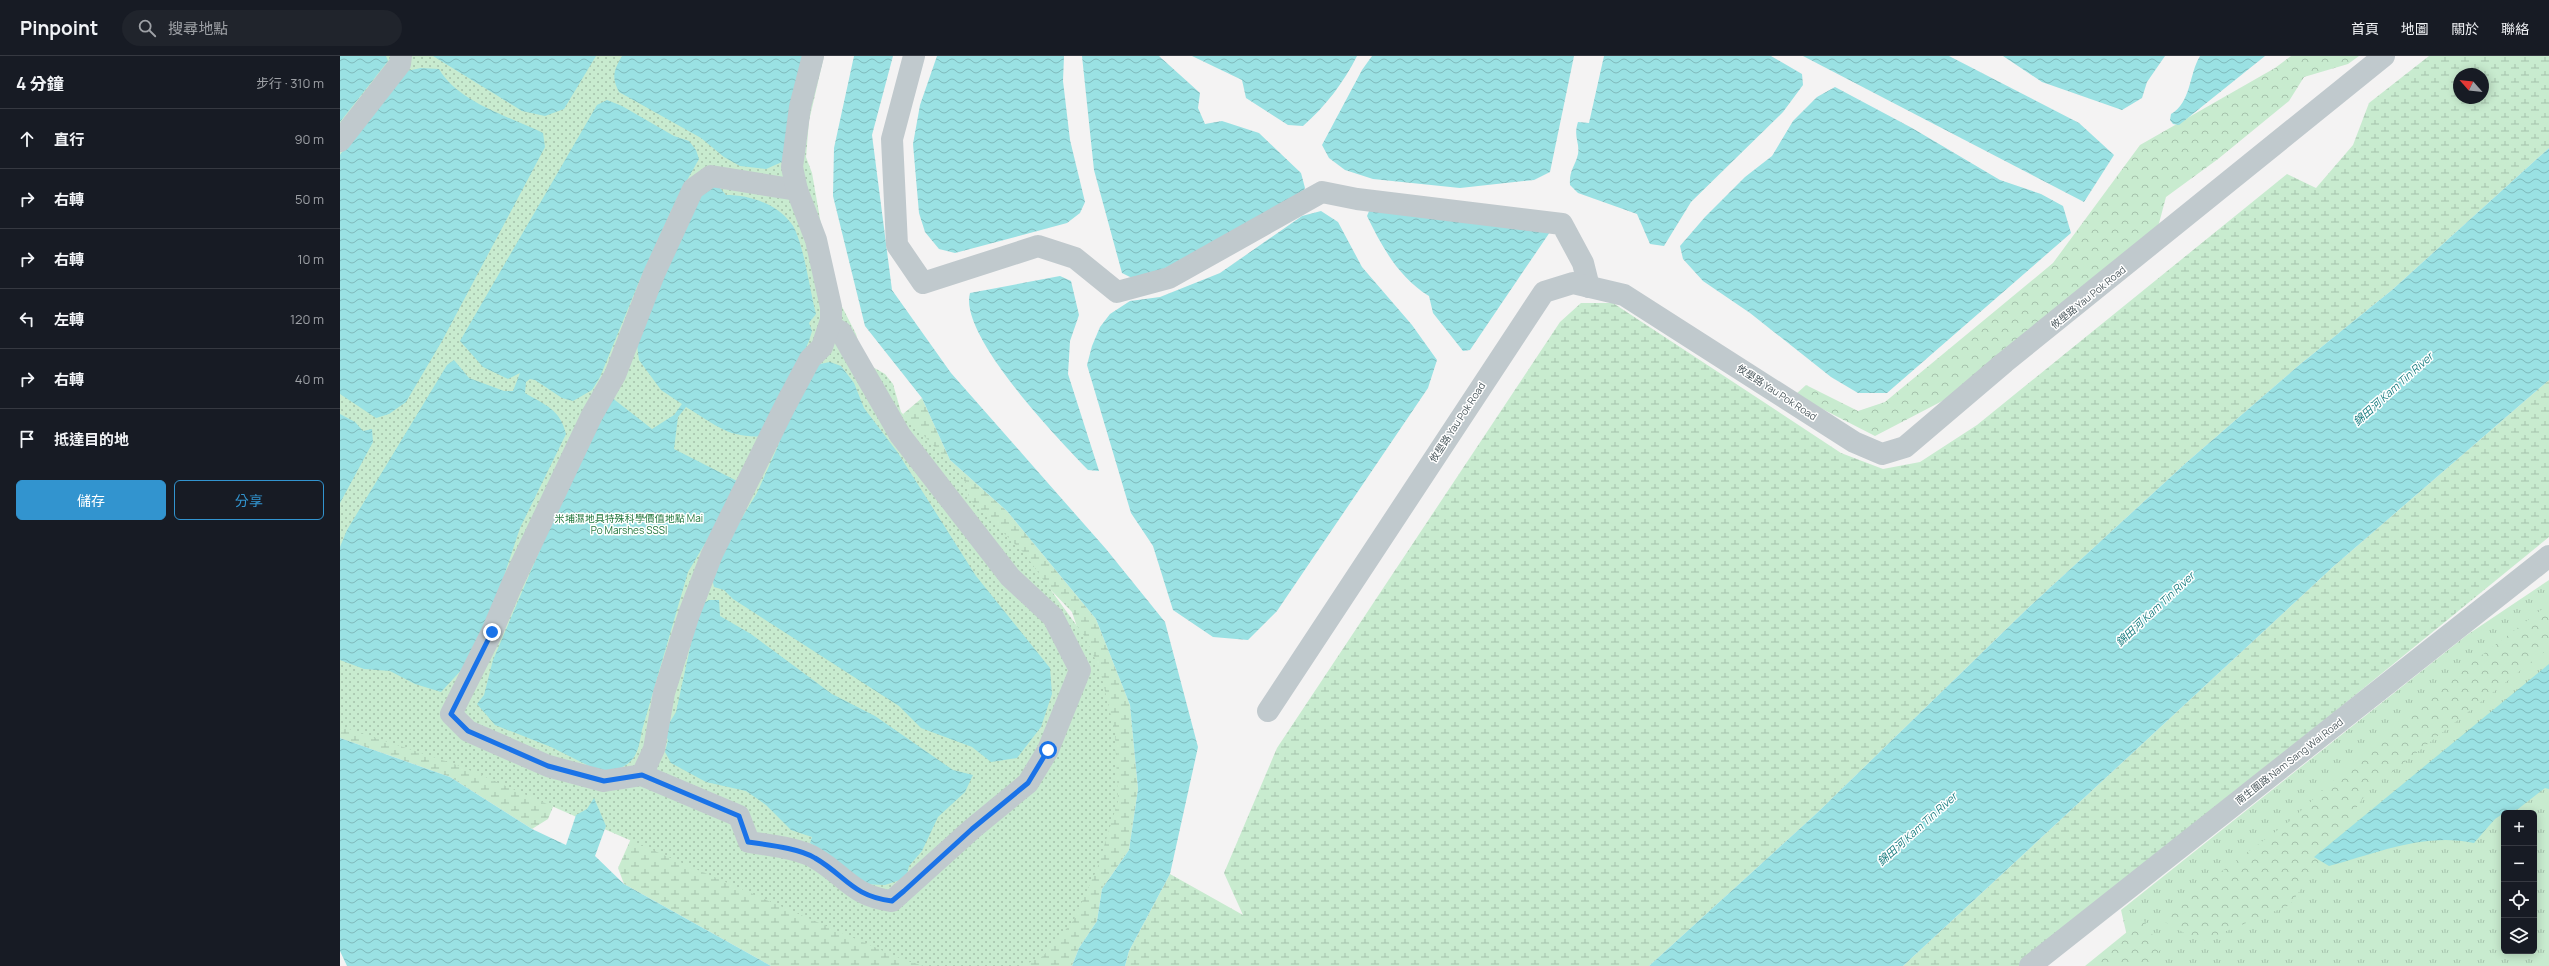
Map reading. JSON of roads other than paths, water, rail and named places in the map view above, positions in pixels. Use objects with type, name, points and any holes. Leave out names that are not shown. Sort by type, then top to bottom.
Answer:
[{"type":"street","points":[[340,141],[400,64],[401,56]]},
{"type":"street","points":[[642,775],[654,749],[664,693],[688,614],[712,554],[785,406],[810,359],[822,347],[830,326],[831,308],[816,240],[797,190],[792,167],[800,107],[813,56]]},
{"type":"street","points":[[914,56],[892,139],[897,245],[923,283],[1038,246],[1075,258],[1116,292],[1169,278],[1322,192],[1357,199],[1562,224],[1583,263],[1589,287]]},
{"type":"street","name":"攸壆路 Yau Pok Road","points":[[1268,711],[1544,292],[1573,283],[1624,295],[1854,442],[1882,454],[1905,447],[2005,362],[2384,56]]},
{"type":"street","points":[[797,190],[711,176],[693,189],[654,274],[615,375],[592,415],[513,582],[492,632],[451,714],[468,731],[548,766],[604,781],[642,775],[739,816],[748,842],[777,846],[814,857],[850,885],[872,898],[892,901],[972,829],[1028,783],[1048,750],[1080,670],[1053,617],[1010,578],[973,531],[900,435],[841,332],[830,326]]},
{"type":"street","name":"南生圍路 Nam Sang Wai Road","points":[[2030,966],[2549,556]]},
{"type":"water","points":[[340,56],[386,56],[388,61],[340,122]]},
{"type":"water","points":[[433,56],[596,56],[564,109],[545,116],[522,111]]},
{"type":"water","points":[[622,56],[803,56],[782,162],[766,169],[740,166],[724,157],[701,138],[619,92],[614,74]]},
{"type":"water","points":[[854,56],[893,56],[872,135],[892,290],[951,373],[1106,549],[1165,622],[1198,747],[1170,874],[1129,951],[1125,966],[1072,966],[1079,948],[1097,921],[1102,889],[1129,850],[1138,789],[1130,705],[1096,619],[1007,511],[950,460],[922,398],[865,326],[833,196],[834,148]]},
{"type":"water","points":[[937,56],[1064,56],[1063,81],[1070,140],[1085,202],[1080,213],[1067,223],[955,253],[939,249],[925,232],[919,213],[913,144],[920,105]]},
{"type":"water","points":[[1082,56],[1159,56],[1200,93],[1198,108],[1205,124],[1222,121],[1259,133],[1301,173],[1305,188],[1302,194],[1235,235],[1144,278],[1130,277],[1122,273],[1094,170]]},
{"type":"water","points":[[1192,56],[1357,56],[1333,94],[1319,111],[1303,126],[1288,125],[1246,98],[1242,80]]},
{"type":"water","points":[[1372,56],[1574,56],[1550,172],[1534,180],[1460,188],[1373,179],[1345,170],[1329,158],[1322,145],[1362,70]]},
{"type":"water","points":[[1604,56],[1771,56],[1802,74],[1803,85],[1783,112],[1691,202],[1664,246],[1650,244],[1637,214],[1578,193],[1570,185],[1571,172],[1578,154],[1576,132],[1578,122],[1589,123]]},
{"type":"water","points":[[1803,56],[1949,56],[2079,123],[2114,155],[2084,202]]},
{"type":"water","points":[[2003,56],[2165,56],[2147,82],[2142,98],[2122,110],[2042,82]]},
{"type":"water","points":[[2200,56],[2265,56],[2179,125],[2173,124],[2170,120],[2171,114],[2178,109],[2186,96],[2196,63]]},
{"type":"water","points":[[421,68],[439,69],[448,81],[472,100],[543,133],[545,147],[442,341],[406,402],[389,414],[376,418],[340,394],[340,155],[402,72]]},
{"type":"water","points":[[1835,87],[1912,128],[2000,180],[2041,194],[2063,206],[2071,233],[1887,393],[1858,393],[1831,377],[1750,313],[1703,281],[1683,259],[1680,246],[1705,217],[1745,177],[1772,156],[1793,121],[1817,97]]},
{"type":"water","points":[[607,100],[622,106],[674,136],[689,141],[696,150],[699,159],[677,198],[641,277],[600,377],[592,390],[573,401],[562,398],[535,380],[530,379],[526,382],[525,393],[556,413],[566,434],[520,528],[479,651],[441,692],[415,684],[390,671],[364,669],[340,660],[340,547],[347,530],[447,365],[454,360],[469,378],[504,391],[513,391],[520,373],[508,379],[483,367],[460,341],[597,105]]},
{"type":"water","name":"錦田河 Kam Tin River","points":[[2549,148],[2549,380],[2334,566],[1903,966],[1649,966],[1818,812],[2029,607],[2187,462],[2298,366],[2392,290]]},
{"type":"water","points":[[713,180],[726,195],[744,197],[769,205],[785,216],[791,223],[803,253],[816,314],[809,323],[812,331],[809,341],[765,436],[732,433],[715,425],[686,407],[678,417],[674,449],[741,483],[688,572],[636,754],[622,767],[605,774],[551,747],[495,725],[477,704],[484,695],[493,660],[548,531],[611,397],[652,429],[674,415],[682,404],[661,390],[639,360],[637,345],[646,310],[702,193]]},
{"type":"water","points":[[1372,204],[1552,229],[1470,350],[1463,351],[1433,313],[1429,296],[1418,289],[1400,271],[1385,250],[1367,216]]},
{"type":"water","points":[[1321,211],[1338,222],[1362,267],[1412,325],[1437,360],[1428,388],[1277,611],[1248,640],[1213,637],[1173,610],[1153,546],[1131,513],[1087,365],[1092,346],[1100,327],[1110,314],[1130,301],[1160,297],[1220,273],[1302,216]]},
{"type":"water","points":[[1060,276],[1071,281],[1079,315],[1070,341],[1068,374],[1099,471],[1088,470],[1056,436],[1014,386],[994,360],[979,334],[970,311],[970,293]]},
{"type":"water","points":[[830,362],[841,366],[854,383],[864,408],[898,453],[976,576],[1050,668],[1052,694],[1041,727],[1017,758],[991,762],[972,747],[921,728],[899,706],[733,599],[724,590],[714,587],[710,570],[757,493],[778,446],[792,399],[808,374],[820,364]]},
{"type":"water","points":[[340,414],[355,422],[363,431],[372,429],[373,442],[340,503]]},
{"type":"water","points":[[709,600],[719,600],[720,616],[751,634],[832,694],[875,716],[953,770],[973,775],[965,792],[938,817],[922,851],[909,866],[906,878],[885,885],[861,884],[827,853],[810,843],[812,837],[791,830],[766,805],[746,791],[706,782],[671,763],[665,752],[668,740],[664,732],[676,712],[697,616],[702,604]]},
{"type":"water","points":[[2549,664],[2549,789],[2545,788],[2518,809],[2501,810],[2501,815],[2495,819],[2474,843],[2456,840],[2419,842],[2383,850],[2329,866],[2314,857]]},
{"type":"water","points":[[340,738],[450,777],[532,829],[566,845],[576,815],[587,809],[594,798],[606,826],[595,856],[624,884],[771,966],[347,966],[340,951]]},
{"type":"park label","name":"米埔濕地具特殊科學價值地點 Mai Po Marshes SSSI","points":[[629,524]]}]
